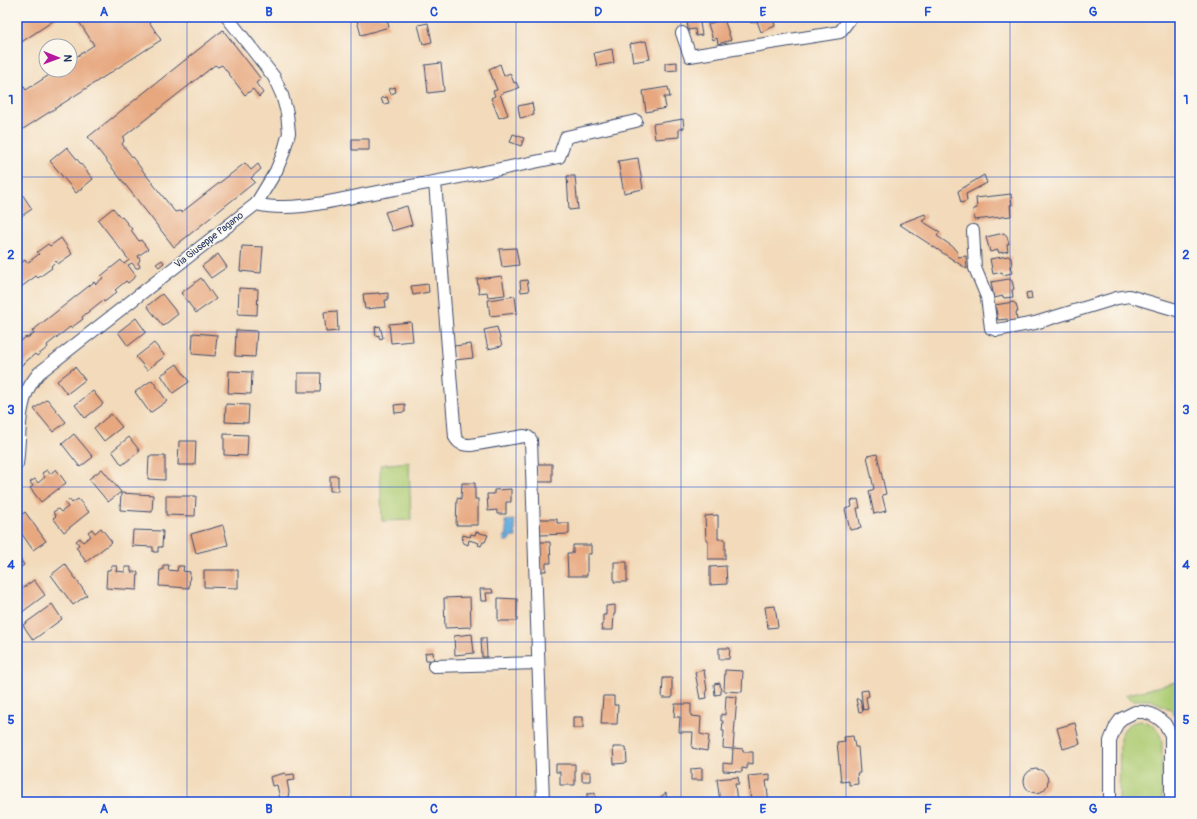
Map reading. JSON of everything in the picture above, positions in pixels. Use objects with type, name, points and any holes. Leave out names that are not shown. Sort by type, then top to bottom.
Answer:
[{"type":"street","name":"Via Giuseppe Pagano","points":[[17,461],[19,425],[22,408],[32,382],[39,373],[256,204],[276,171],[289,133],[287,113],[282,95],[274,78],[227,17]]},
{"type":"street","points":[[682,33],[690,56],[840,32],[851,17]]},
{"type":"street","points":[[256,204],[268,207],[303,206],[435,182],[558,157],[566,137],[636,121]]},
{"type":"street","points":[[435,182],[455,437],[458,443],[464,445],[524,436],[531,440],[543,802]]},
{"type":"street","points":[[973,231],[975,268],[987,298],[992,328],[997,330],[1036,323],[1117,298],[1130,296],[1180,311]]},
{"type":"street","points":[[434,666],[538,663]]},
{"type":"street","points":[[1110,802],[1110,741],[1112,733],[1121,719],[1135,712],[1143,712],[1158,718],[1165,724],[1171,735],[1171,802]]},
{"type":"green space","points":[[409,462],[411,520],[382,521],[380,465]]},
{"type":"green space","points":[[1180,681],[1180,721],[1170,709],[1151,700],[1133,700],[1125,695]]},
{"type":"green space","points":[[1141,721],[1149,723],[1155,727],[1162,741],[1162,802],[1119,802],[1120,739],[1127,726]]},
{"type":"water","points":[[514,520],[516,537],[510,537],[510,541],[505,541],[504,536],[507,536],[505,521]]},
{"type":"building","points":[[21,17],[59,17],[17,45],[17,20]]},
{"type":"building","points":[[76,17],[146,17],[161,40],[17,133],[17,76],[26,90],[45,78],[78,78],[78,56],[94,45]]},
{"type":"building","points":[[356,17],[386,17],[389,27],[361,35]]},
{"type":"building","points":[[699,17],[702,35],[696,36],[695,29],[688,30],[687,19]]},
{"type":"building","points":[[752,17],[773,17],[775,26],[761,32],[757,21],[751,23],[750,19],[753,18]]},
{"type":"building","points":[[724,19],[731,40],[718,44],[717,38],[713,40],[708,24]]},
{"type":"building","points":[[428,23],[432,42],[423,44],[418,25]]},
{"type":"building","points":[[223,30],[261,79],[256,83],[263,93],[259,97],[253,89],[245,95],[222,65],[218,67],[215,65],[123,137],[124,141],[122,144],[175,212],[182,212],[245,163],[251,170],[258,164],[261,169],[251,178],[255,182],[174,247],[88,137]]},
{"type":"building","points":[[646,41],[650,59],[633,62],[630,44]]},
{"type":"building","points":[[612,49],[614,63],[597,66],[594,53]]},
{"type":"building","points":[[677,62],[677,70],[665,71],[665,63]]},
{"type":"building","points":[[441,63],[444,91],[428,93],[425,65]]},
{"type":"building","points":[[500,64],[504,76],[510,73],[514,83],[516,82],[519,88],[500,94],[508,115],[499,118],[491,98],[495,96],[493,91],[497,90],[489,69]]},
{"type":"building","points":[[395,87],[396,92],[391,94],[389,89]]},
{"type":"building","points":[[668,87],[670,97],[664,97],[666,108],[646,112],[643,91]]},
{"type":"building","points":[[387,97],[389,103],[383,104],[381,98]]},
{"type":"building","points":[[532,103],[534,115],[520,118],[518,106]]},
{"type":"building","points":[[683,119],[684,128],[679,129],[679,137],[655,139],[653,124]]},
{"type":"building","points":[[513,134],[524,138],[521,146],[510,142]]},
{"type":"building","points":[[352,139],[369,139],[369,150],[352,150]]},
{"type":"building","points":[[67,147],[93,179],[76,193],[50,161]]},
{"type":"building","points":[[638,158],[643,189],[624,193],[618,161]]},
{"type":"building","points":[[984,175],[987,183],[966,194],[967,201],[961,203],[958,191]]},
{"type":"building","points":[[567,176],[575,176],[578,209],[569,210]]},
{"type":"building","points":[[22,194],[32,209],[17,219],[17,196]]},
{"type":"building","points":[[1011,194],[1011,216],[974,220],[973,209],[977,208],[976,198]]},
{"type":"building","points":[[407,206],[412,225],[392,231],[385,212]]},
{"type":"building","points":[[113,208],[132,229],[131,230],[139,241],[141,240],[148,249],[138,256],[140,260],[138,263],[140,266],[139,268],[136,268],[132,263],[128,265],[136,276],[128,283],[126,281],[115,290],[117,292],[104,302],[103,300],[82,317],[83,319],[47,345],[48,347],[37,356],[35,354],[17,369],[17,344],[26,337],[27,338],[34,334],[32,331],[94,282],[96,284],[103,278],[101,276],[121,260],[124,264],[129,260],[98,220]]},
{"type":"building","points":[[925,214],[927,218],[922,221],[940,232],[937,236],[952,246],[957,252],[958,257],[966,256],[967,269],[899,224]]},
{"type":"building","points":[[1004,233],[1007,236],[1009,244],[1007,244],[1008,251],[999,253],[998,250],[990,252],[986,237]]},
{"type":"building","points":[[61,238],[72,254],[58,264],[56,261],[51,266],[52,268],[38,278],[36,276],[17,290],[17,266],[25,260],[27,263],[39,254],[37,252],[48,244],[50,246]]},
{"type":"building","points":[[242,246],[263,247],[261,273],[240,271]]},
{"type":"building","points":[[516,248],[519,265],[502,267],[499,249]]},
{"type":"building","points":[[218,254],[227,267],[211,278],[202,266]]},
{"type":"building","points":[[1008,256],[1011,258],[1012,266],[1010,266],[1012,273],[1003,275],[1002,272],[993,274],[990,259]]},
{"type":"building","points":[[162,260],[164,263],[159,267],[156,264]]},
{"type":"building","points":[[502,276],[505,295],[488,297],[487,292],[479,293],[477,279]]},
{"type":"building","points":[[201,278],[216,299],[196,313],[181,293]]},
{"type":"building","points":[[1009,279],[1012,281],[1014,289],[1012,290],[1013,297],[1004,298],[1003,296],[994,298],[991,282]]},
{"type":"building","points":[[527,280],[529,291],[521,292],[520,281]]},
{"type":"building","points":[[428,284],[429,292],[413,295],[411,286]]},
{"type":"building","points":[[239,288],[258,289],[257,315],[238,314]]},
{"type":"building","points":[[1031,292],[1032,299],[1027,300],[1026,293]]},
{"type":"building","points":[[388,293],[388,300],[385,300],[386,307],[365,309],[363,294]]},
{"type":"building","points":[[162,294],[178,314],[163,326],[147,306]]},
{"type":"building","points":[[515,296],[517,313],[490,316],[488,300]]},
{"type":"building","points":[[1013,302],[1016,304],[1018,312],[1016,312],[1017,320],[998,320],[995,305]]},
{"type":"building","points":[[337,311],[338,331],[326,332],[324,312]]},
{"type":"building","points":[[136,318],[146,332],[128,346],[118,332]]},
{"type":"building","points":[[411,322],[413,341],[391,343],[389,324]]},
{"type":"building","points":[[380,326],[383,338],[379,339],[379,335],[376,336],[375,327]]},
{"type":"building","points":[[497,327],[502,346],[488,349],[484,330]]},
{"type":"building","points":[[236,330],[257,331],[255,357],[235,356]]},
{"type":"building","points":[[193,333],[217,335],[215,356],[192,354]]},
{"type":"building","points":[[154,343],[165,356],[147,370],[136,357]]},
{"type":"building","points":[[471,344],[473,358],[455,360],[454,346]]},
{"type":"building","points":[[177,364],[189,382],[173,393],[161,375]]},
{"type":"building","points":[[75,367],[85,380],[67,394],[57,381]]},
{"type":"building","points":[[229,371],[252,372],[251,394],[228,393]]},
{"type":"building","points":[[298,373],[321,373],[320,392],[298,392]]},
{"type":"building","points":[[152,380],[167,401],[150,413],[135,392]]},
{"type":"building","points":[[93,391],[103,404],[85,418],[75,405]]},
{"type":"building","points":[[47,399],[66,422],[53,432],[34,409]]},
{"type":"building","points":[[226,404],[249,405],[248,423],[225,422]]},
{"type":"building","points":[[405,404],[405,412],[395,413],[394,405]]},
{"type":"building","points":[[111,414],[122,427],[104,441],[94,428]]},
{"type":"building","points":[[74,434],[93,457],[80,467],[62,444]]},
{"type":"building","points":[[224,434],[248,435],[247,456],[224,455]]},
{"type":"building","points":[[129,437],[140,451],[122,465],[112,451]]},
{"type":"building","points":[[179,441],[196,441],[195,465],[178,465]]},
{"type":"building","points":[[877,454],[886,494],[882,495],[886,511],[874,514],[869,491],[874,489],[867,456]]},
{"type":"building","points":[[149,456],[165,456],[165,480],[148,479]]},
{"type":"building","points":[[537,464],[552,464],[552,482],[537,482]]},
{"type":"building","points":[[56,469],[66,483],[41,502],[30,488],[33,486],[30,482],[35,479],[38,483],[45,477],[42,473],[47,470],[50,474]]},
{"type":"building","points":[[102,469],[121,492],[108,502],[89,479]]},
{"type":"building","points":[[330,476],[338,476],[338,491],[330,491]]},
{"type":"building","points":[[462,483],[475,483],[475,499],[478,499],[478,525],[456,525],[457,498],[461,499]]},
{"type":"building","points":[[511,489],[511,502],[506,502],[506,514],[497,514],[497,510],[488,511],[487,494],[494,494],[494,490]]},
{"type":"building","points":[[121,493],[153,495],[152,512],[120,510]]},
{"type":"building","points":[[166,496],[196,496],[195,516],[166,515]]},
{"type":"building","points":[[69,499],[72,503],[78,499],[89,512],[64,532],[53,518],[56,516],[53,512],[58,509],[61,512],[68,507],[65,503]]},
{"type":"building","points":[[858,499],[860,508],[857,508],[861,528],[850,530],[845,509],[852,507],[851,501]]},
{"type":"building","points":[[25,512],[46,541],[33,550],[17,527],[17,518]]},
{"type":"building","points":[[718,515],[718,539],[725,539],[725,559],[708,559],[708,540],[706,540],[705,516]]},
{"type":"building","points":[[540,519],[557,519],[557,523],[569,523],[569,534],[540,535]]},
{"type":"building","points":[[223,525],[228,545],[196,553],[191,534]]},
{"type":"building","points":[[101,528],[112,542],[86,562],[76,547],[79,545],[76,541],[80,538],[83,542],[91,536],[88,532],[92,529],[95,533]]},
{"type":"building","points":[[133,530],[163,531],[162,547],[158,547],[158,552],[153,552],[153,547],[132,546]]},
{"type":"building","points":[[476,532],[488,535],[485,542],[483,542],[481,546],[478,545],[479,543],[469,540],[468,545],[462,542],[463,535],[470,537],[471,534],[475,535]]},
{"type":"building","points":[[540,542],[550,542],[551,563],[546,563],[546,571],[541,571]]},
{"type":"building","points":[[573,545],[591,545],[591,554],[587,554],[587,576],[568,576],[567,553],[573,553]]},
{"type":"building","points":[[17,554],[24,565],[17,570]]},
{"type":"building","points":[[614,562],[627,562],[627,582],[614,582]]},
{"type":"building","points":[[65,564],[87,595],[73,605],[51,575]]},
{"type":"building","points":[[163,565],[169,565],[168,570],[177,571],[178,566],[184,566],[183,571],[190,572],[189,588],[159,586],[160,570],[163,570]]},
{"type":"building","points":[[111,566],[117,566],[116,571],[125,572],[125,567],[131,567],[131,572],[138,572],[137,590],[106,588],[107,570],[110,570]]},
{"type":"building","points":[[726,566],[727,584],[710,585],[710,567]]},
{"type":"building","points":[[204,570],[238,570],[238,588],[204,587]]},
{"type":"building","points":[[34,580],[45,595],[17,616],[17,592]]},
{"type":"building","points":[[480,589],[492,589],[493,593],[486,593],[487,601],[481,601]]},
{"type":"building","points":[[470,597],[471,627],[445,628],[444,598]]},
{"type":"building","points":[[498,598],[517,599],[517,621],[498,621]]},
{"type":"building","points":[[52,604],[62,619],[33,640],[23,625]]},
{"type":"building","points":[[615,605],[613,630],[602,630],[601,625],[603,625],[603,615],[606,615],[606,606]]},
{"type":"building","points":[[775,606],[778,627],[768,628],[765,607]]},
{"type":"building","points":[[472,634],[474,653],[455,655],[454,636]]},
{"type":"building","points":[[481,638],[486,638],[487,657],[482,657]]},
{"type":"building","points":[[719,648],[730,648],[729,659],[719,659]]},
{"type":"building","points":[[433,652],[434,662],[426,660],[425,653]]},
{"type":"building","points":[[704,670],[707,698],[700,699],[695,672]]},
{"type":"building","points":[[725,670],[743,671],[742,692],[724,691]]},
{"type":"building","points":[[663,678],[672,678],[672,698],[662,698]]},
{"type":"building","points":[[720,683],[721,694],[715,695],[714,684]]},
{"type":"building","points":[[868,690],[869,696],[866,697],[868,709],[863,710],[861,691]]},
{"type":"building","points":[[603,696],[614,696],[614,705],[618,705],[617,724],[601,724]]},
{"type":"building","points":[[726,696],[737,697],[733,748],[743,749],[743,752],[753,752],[753,764],[747,763],[747,769],[742,768],[742,772],[723,771],[723,763],[732,764],[733,749],[723,748],[724,731],[722,731],[723,721],[721,721],[721,714],[725,715]]},
{"type":"building","points":[[856,699],[860,699],[863,711],[859,712]]},
{"type":"building","points":[[675,704],[691,704],[691,716],[701,717],[700,734],[709,736],[707,751],[692,748],[693,732],[679,732],[680,717],[674,717]]},
{"type":"building","points":[[573,717],[583,717],[583,728],[573,728]]},
{"type":"building","points":[[1075,723],[1080,744],[1063,749],[1057,728]]},
{"type":"building","points":[[853,736],[855,747],[858,747],[860,773],[857,773],[858,784],[849,785],[849,781],[841,782],[837,742],[845,741],[844,737]]},
{"type":"building","points":[[613,747],[626,747],[627,763],[614,764]]},
{"type":"building","points":[[556,764],[575,764],[575,785],[560,785],[560,772],[556,772]]},
{"type":"building","points":[[702,768],[702,780],[691,780],[691,769]]},
{"type":"building","points":[[1036,769],[1044,773],[1048,781],[1044,789],[1036,793],[1028,789],[1024,781],[1028,773]]},
{"type":"building","points":[[582,772],[590,772],[590,781],[582,781]]},
{"type":"building","points":[[285,773],[286,775],[294,774],[295,780],[287,781],[289,792],[288,797],[280,799],[277,785],[272,786],[270,777]]},
{"type":"building","points":[[770,774],[770,780],[766,781],[769,802],[751,802],[748,776]]},
{"type":"building","points":[[738,777],[739,784],[735,784],[737,802],[720,802],[717,779]]},
{"type":"building","points":[[595,793],[596,802],[581,802],[580,799],[587,798],[587,794]]},
{"type":"building","points":[[666,793],[667,802],[654,802]]}]
